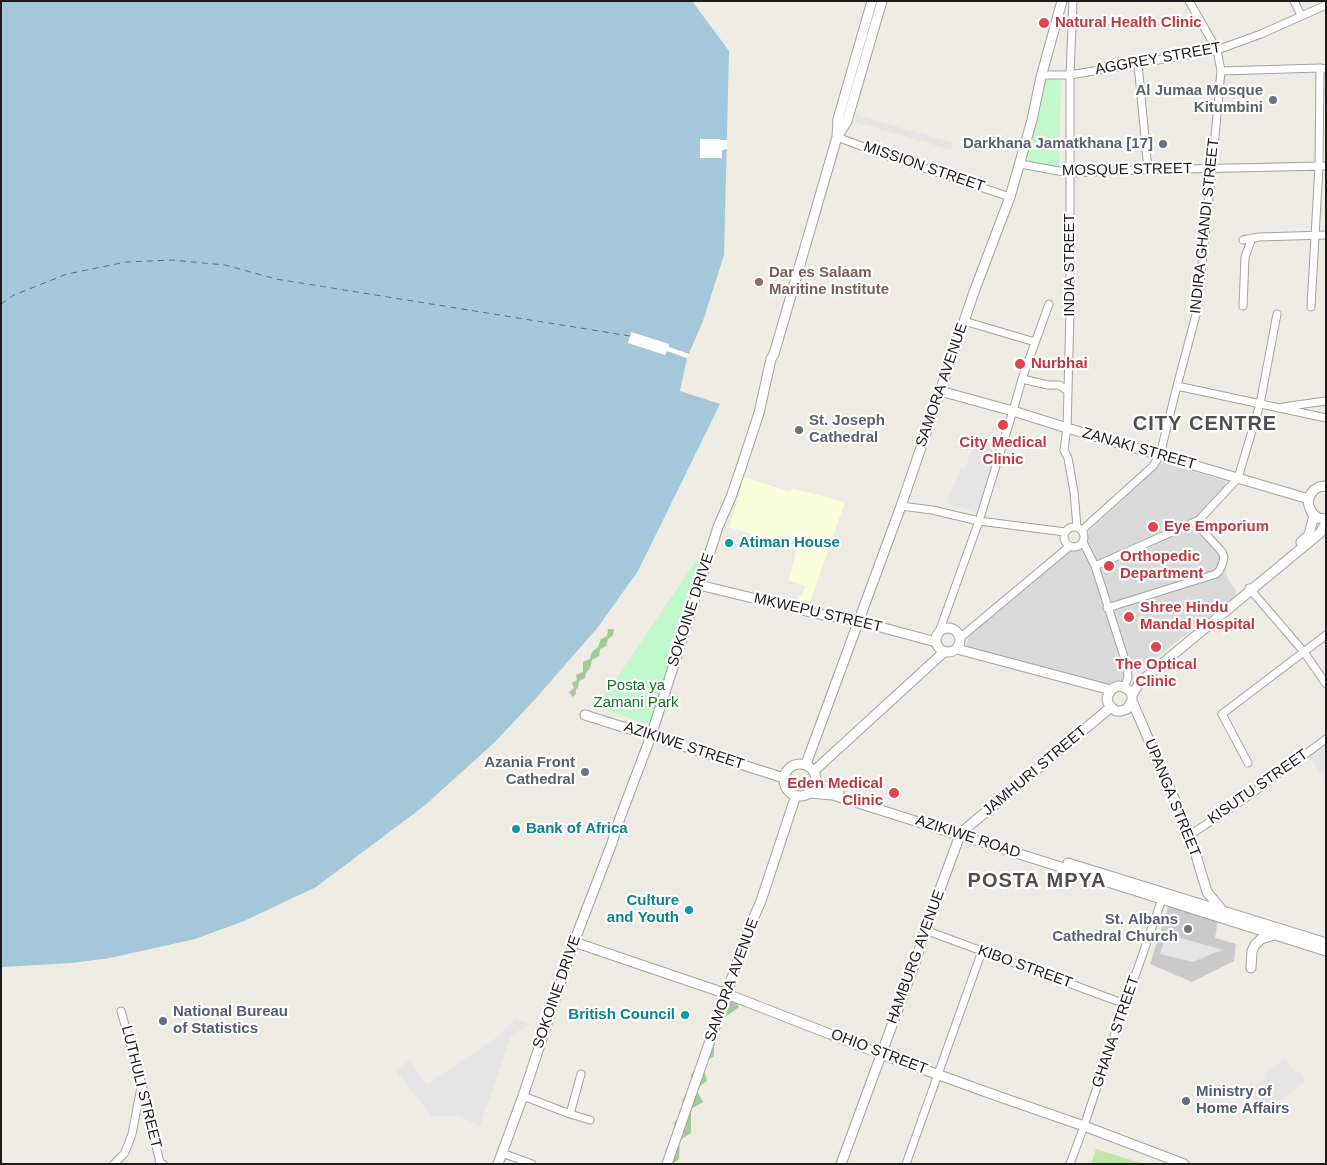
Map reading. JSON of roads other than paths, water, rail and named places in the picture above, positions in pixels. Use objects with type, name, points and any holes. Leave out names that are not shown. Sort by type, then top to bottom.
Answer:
[{"type":"street","name":"SOKOINE DRIVE","points":[[498,1164],[523,1096],[574,942],[651,736],[718,527],[731,497],[759,413],[771,359],[837,137],[838,119],[872,1]]},
{"type":"street","name":"SOKOINE DRIVE","points":[[837,137],[847,121],[882,1]]},
{"type":"street","name":"SAMORA AVENUE","points":[[806,764],[901,506],[964,321],[1010,197],[1032,120],[1062,1]]},
{"type":"street","name":"INDIA STREET","points":[[1073,1],[1070,75],[1068,391],[1067,428],[1064,450],[1068,458],[1080,528]]},
{"type":"street","name":"INDIRA GHANDI STREET","points":[[1160,455],[1197,311],[1220,71],[1217,50],[1189,1]]},
{"type":"street","points":[[1294,1],[1301,15]]},
{"type":"street","name":"AGGREY STREET","points":[[1042,75],[1070,75],[1217,50],[1261,34],[1326,5]]},
{"type":"street","points":[[1138,64],[1148,170]]},
{"type":"street","points":[[1220,71],[1323,68],[1322,166],[1315,236],[1312,306]]},
{"type":"street","name":"MISSION STREET","points":[[837,137],[1010,197]]},
{"type":"street","name":"MOSQUE STREET","points":[[1020,164],[1070,173],[1322,166]]},
{"type":"street","points":[[1243,240],[1259,237],[1326,235]]},
{"type":"street","points":[[1243,306],[1245,257],[1252,238]]},
{"type":"street","points":[[939,632],[946,628],[957,631],[961,637],[957,649],[951,652],[944,652],[939,648],[936,638],[979,521],[1022,379],[1049,304]]},
{"type":"street","points":[[1094,566],[1199,520],[1238,478],[1260,404],[1277,314]]},
{"type":"street","points":[[964,321],[1035,342]]},
{"type":"street","points":[[1022,379],[1059,386],[1068,391]]},
{"type":"street","points":[[1177,386],[1326,418]]},
{"type":"street","name":"ZANAKI STREET","points":[[940,391],[1309,498]]},
{"type":"street","points":[[1277,408],[1326,401]]},
{"type":"street","points":[[1070,546],[1064,537],[1065,532],[1069,528],[1080,528],[1153,466],[1160,455]]},
{"type":"street","points":[[1325,485],[1314,490],[1309,498],[1309,506],[1314,515],[1318,518],[1326,519]]},
{"type":"street","points":[[901,506],[932,510],[979,521],[1065,532]]},
{"type":"street","points":[[1250,589],[1309,535],[1314,515]]},
{"type":"street","points":[[1108,608],[1216,574],[1222,565],[1224,557],[1222,552],[1203,531],[1199,520]]},
{"type":"street","points":[[1129,693],[1135,679],[1320,533],[1326,523]]},
{"type":"street","points":[[1080,528],[1084,537],[1083,542],[1094,566],[1128,666],[1131,704],[1127,709],[1121,711],[1111,707],[1108,703],[1107,698],[1111,690],[1118,686],[1129,693]]},
{"type":"street","points":[[961,637],[1070,546],[1077,546],[1083,542]]},
{"type":"street","name":"MKWEPU STREET","points":[[700,584],[814,613],[858,621],[936,642]]},
{"type":"street","points":[[1250,589],[1304,652],[1326,684]]},
{"type":"street","points":[[1248,763],[1222,714],[1326,635]]},
{"type":"street","points":[[957,649],[1111,690]]},
{"type":"street","points":[[814,771],[944,652]]},
{"type":"street","name":"UPANGA STREET","points":[[1129,693],[1190,835],[1207,892],[1228,920]]},
{"type":"street","name":"JAMHURI STREET","points":[[961,833],[1111,707]]},
{"type":"street","points":[[1127,709],[1139,717]]},
{"type":"street","name":"AZIKIWE STREET","points":[[585,714],[784,778]]},
{"type":"street","name":"KISUTU STREET","points":[[1190,835],[1250,795],[1326,739]]},
{"type":"street","points":[[801,763],[806,764],[814,771],[816,782],[809,793],[800,796],[796,795],[785,786],[784,778],[786,771],[790,767],[801,763]]},
{"type":"street","name":"AZIKIWE ROAD","points":[[816,782],[831,790],[1326,951]]},
{"type":"street","name":"AZIKIWE ROAD","points":[[809,793],[833,794],[1326,943]]},
{"type":"street","name":"SAMORA AVENUE","points":[[667,1164],[750,926],[761,901],[796,795]]},
{"type":"street","name":"HAMBURG AVENUE","points":[[841,1164],[961,833]]},
{"type":"street","points":[[1192,901],[1202,898],[1207,895],[1207,892]]},
{"type":"street","name":"GHANA STREET","points":[[1070,1164],[1162,899]]},
{"type":"street","name":"KIBO STREET","points":[[926,930],[1126,1004]]},
{"type":"street","points":[[1251,968],[1252,952],[1255,945],[1262,939],[1274,935]]},
{"type":"street","name":"OHIO STREET","points":[[574,942],[727,994],[881,1054],[1084,1126],[1184,1164]]},
{"type":"street","points":[[906,1164],[982,951]]},
{"type":"street","name":"LUTHULI STREET","points":[[121,1011],[142,1084],[161,1163]]},
{"type":"street","points":[[570,1114],[580,1074]]},
{"type":"street","points":[[114,1164],[124,1154],[130,1139],[142,1084]]},
{"type":"street","points":[[523,1096],[590,1120]]},
{"type":"street","points":[[502,1153],[532,1164]]},
{"type":"water","points":[[1,1],[692,1],[729,51],[724,255],[703,321],[687,358],[680,391],[720,404],[638,571],[598,627],[495,742],[424,806],[316,887],[244,921],[195,939],[110,958],[72,963],[1,967]]},
{"type":"place","name":"Natural Health Clinic","points":[[1044,23]]},
{"type":"place","name":"Al Jumaa Mosque Kitumbini","points":[[1273,100]]},
{"type":"place","name":"Darkhana Jamatkhana [17]","points":[[1163,144]]},
{"type":"place","name":"Dar es Salaam Maritine Institute","points":[[759,282]]},
{"type":"place","name":"Nurbhai","points":[[1020,364]]},
{"type":"place","name":"City Medical Clinic","points":[[1003,425]]},
{"type":"place","name":"St. Joseph Cathedral","points":[[799,430]]},
{"type":"place","name":"Eye Emporium","points":[[1153,527]]},
{"type":"place","name":"Atiman House","points":[[729,543]]},
{"type":"place","name":"Orthopedic Department","points":[[1109,566]]},
{"type":"place","name":"Shree Hindu Mandal Hospital","points":[[1129,617]]},
{"type":"place","name":"The Optical Clinic","points":[[1156,647]]},
{"type":"place","name":"Azania Front Cathedral","points":[[585,772]]},
{"type":"place","name":"Eden Medical Clinic","points":[[894,793]]},
{"type":"place","name":"Bank of Africa","points":[[516,829]]},
{"type":"place","name":"Culture and Youth","points":[[689,910]]},
{"type":"place","name":"St. Albans Cathedral Church","points":[[1188,929]]},
{"type":"place","name":"British Council","points":[[685,1015]]},
{"type":"place","name":"National Bureau of Statistics","points":[[163,1021]]},
{"type":"place","name":"Ministry of Home Affairs","points":[[1186,1101]]},
{"type":"district","name":"CITY CENTRE","points":[[1205,424]]},
{"type":"district","name":"POSTA MPYA","points":[[1037,881]]},
{"type":"park label","name":"Posta ya Zamani Park","points":[[636,694]]}]
